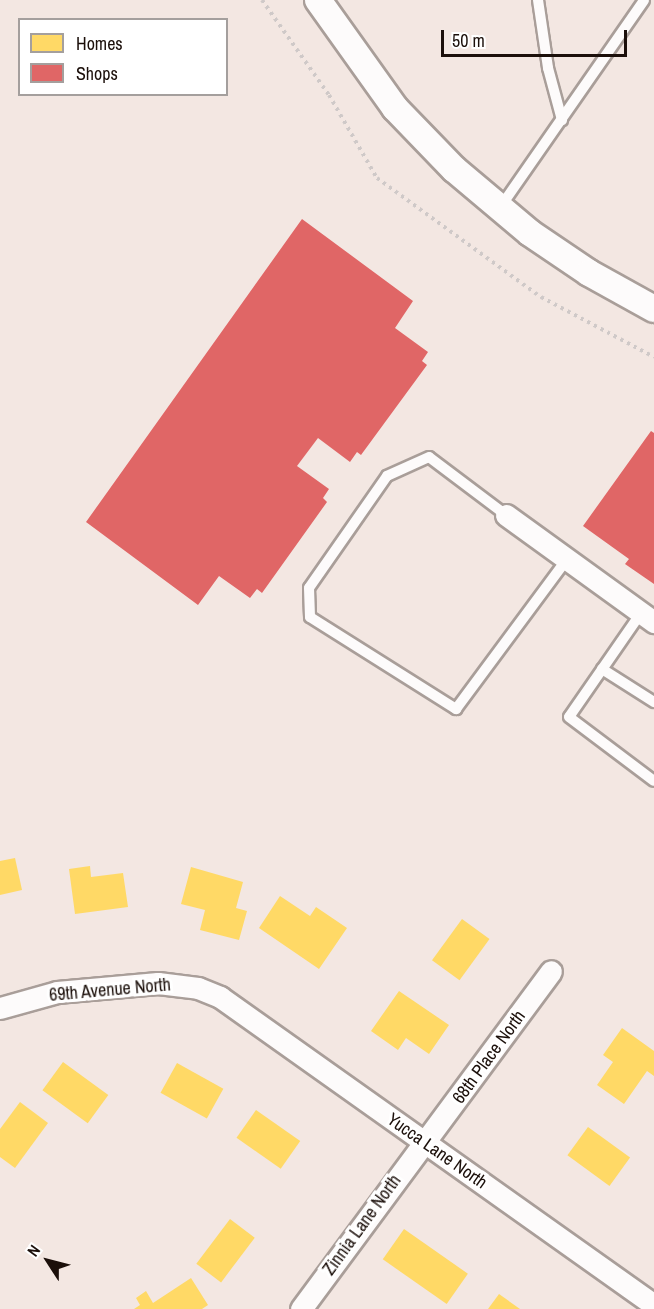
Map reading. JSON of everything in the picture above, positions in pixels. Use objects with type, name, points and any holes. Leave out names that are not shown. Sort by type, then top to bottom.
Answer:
[{"type":"street","points":[[318,0],[395,108],[453,169],[499,209],[589,273],[654,309]]},
{"type":"street","points":[[506,515],[647,618]]},
{"type":"street","name":"68th Place North","points":[[426,1142],[551,971]]},
{"type":"street","name":"69th Avenue North","points":[[0,1008],[57,992],[158,983],[198,988],[220,997]]},
{"type":"street","name":"Yucca Lane North","points":[[220,997],[654,1305]]},
{"type":"street","name":"Zinnia Lane North","points":[[301,1309],[426,1142]]},
{"type":"lane","points":[[538,0],[548,68],[562,120]]},
{"type":"lane","points":[[499,209],[644,0],[654,4]]},
{"type":"lane","points":[[506,515],[429,458],[387,476],[309,588],[310,617],[456,709],[567,559]]},
{"type":"lane","points":[[647,618],[602,669],[569,717],[654,781]]},
{"type":"lane","points":[[602,669],[654,702]]},
{"type":"path","points":[[262,0],[329,95],[377,178],[541,297],[654,357]]},
{"type":"building: Homes","points":[[15,858],[22,890],[0,895],[0,861]]},
{"type":"building: Homes","points":[[90,866],[91,877],[123,873],[128,907],[75,914],[69,869]]},
{"type":"building: Homes","points":[[191,867],[243,882],[236,908],[247,911],[239,940],[200,930],[205,910],[181,904]]},
{"type":"building: Homes","points":[[280,896],[310,916],[316,907],[347,928],[319,969],[259,928]]},
{"type":"building: Homes","points":[[462,919],[490,939],[460,980],[432,960]]},
{"type":"building: Homes","points":[[399,991],[449,1025],[429,1054],[406,1038],[398,1050],[371,1031]]},
{"type":"building: Homes","points":[[622,1028],[654,1051],[654,1076],[647,1071],[624,1104],[597,1085],[613,1062],[603,1055]]},
{"type":"building: Homes","points":[[63,1062],[108,1095],[88,1123],[42,1090]]},
{"type":"building: Homes","points":[[177,1063],[223,1089],[207,1118],[161,1093]]},
{"type":"building: Homes","points":[[20,1102],[48,1123],[15,1168],[0,1157],[0,1129]]},
{"type":"building: Homes","points":[[256,1110],[300,1141],[281,1169],[236,1138]]},
{"type":"building: Homes","points":[[588,1127],[630,1158],[609,1186],[567,1155]]},
{"type":"building: Homes","points":[[230,1219],[255,1238],[221,1282],[196,1264]]},
{"type":"building: Homes","points":[[404,1229],[468,1274],[447,1304],[383,1259]]},
{"type":"building: Homes","points":[[191,1278],[208,1305],[202,1309],[134,1309],[140,1305],[136,1298],[146,1291],[153,1303]]},
{"type":"building: Homes","points":[[499,1294],[520,1309],[488,1309]]},
{"type":"building: Shops","points":[[302,219],[413,301],[395,328],[428,352],[422,361],[427,365],[361,455],[357,452],[350,462],[318,438],[297,466],[329,489],[323,498],[327,502],[262,593],[257,589],[250,598],[219,576],[198,605],[86,522]]},
{"type":"building: Shops","points":[[651,431],[654,433],[654,584],[625,564],[629,559],[583,526]]}]
